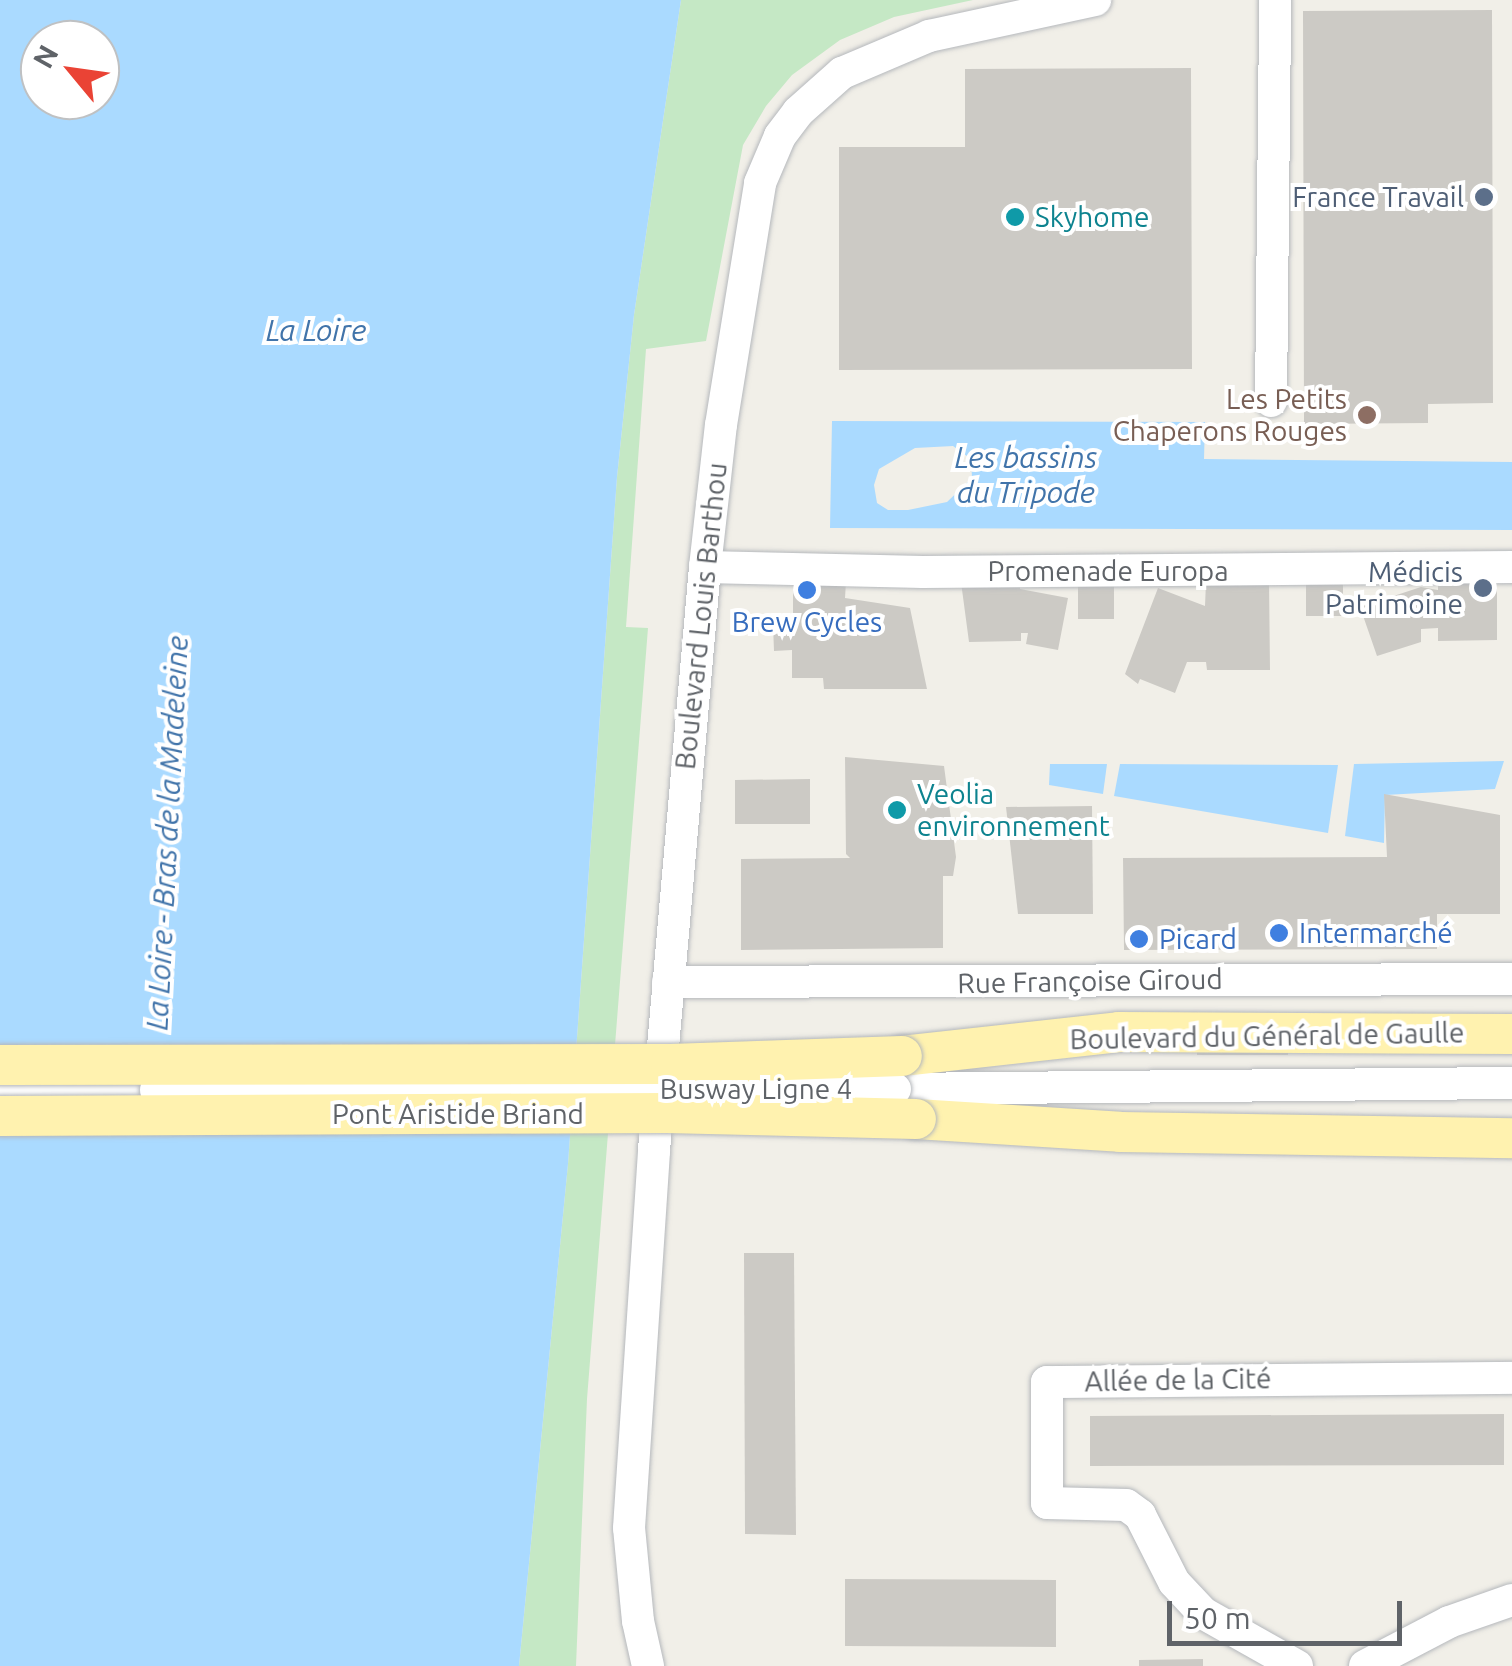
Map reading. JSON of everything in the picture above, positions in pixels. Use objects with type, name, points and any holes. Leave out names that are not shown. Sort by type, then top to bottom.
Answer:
[{"type":"main road","name":"Boulevard du Général de Gaulle","points":[[904,1088],[1119,1032],[1512,1034]]},
{"type":"main road","name":"Pont Aristide Briand","points":[[0,1065],[671,1064],[904,1088]]},
{"type":"main road","name":"Pont Aristide Briand","points":[[0,1116],[667,1113],[904,1088]]},
{"type":"main road","points":[[904,1088],[1120,1132],[1512,1138]]},
{"type":"street","name":"Boulevard Louis Barthou","points":[[648,1666],[638,1621],[629,1528],[654,1150],[705,567],[721,425],[760,183],[780,136],[810,98],[842,73],[881,53],[929,36],[1032,6],[1095,0]]},
{"type":"street","points":[[1271,401],[1275,0]]},
{"type":"street","name":"Promenade Europa","points":[[705,567],[923,572],[1512,567]]},
{"type":"street","name":"Rue Françoise Giroud","points":[[668,982],[1512,978]]},
{"type":"street","name":"Busway Ligne 4","points":[[0,1090],[1512,1083]]},
{"type":"street","name":"Allée de la Cité","points":[[1297,1666],[1202,1612],[1174,1582],[1140,1515],[1126,1505],[1047,1503],[1047,1382],[1512,1378]]},
{"type":"street","points":[[1365,1666],[1449,1622],[1512,1600]]},
{"type":"green space","points":[[681,0],[973,0],[894,17],[840,40],[792,75],[766,106],[743,145],[706,341],[646,349],[626,627],[648,628],[587,1399],[576,1666],[519,1666],[568,1164],[617,477],[634,315]]},
{"type":"water","name":"La Loire","points":[[0,0],[681,0],[634,315],[617,477],[568,1164],[519,1666],[0,1666]]},
{"type":"water","name":"Les bassins du Tripode","points":[[832,421],[1205,422],[1204,459],[1512,462],[1512,530],[830,528]],"holes":[[[953,446],[971,459],[972,478],[947,502],[908,510],[888,510],[877,503],[874,485],[879,469],[915,448]]]},
{"type":"water","points":[[1504,761],[1495,789],[1385,795],[1384,843],[1345,836],[1354,764]]},
{"type":"water","points":[[1050,764],[1107,764],[1103,794],[1049,785]]},
{"type":"water","points":[[1120,764],[1338,765],[1328,833],[1114,796]]},
{"type":"building","points":[[1492,10],[1493,403],[1428,404],[1428,423],[1304,424],[1303,11]]},
{"type":"building","name":"Skyhome","points":[[1191,68],[1192,369],[839,370],[839,147],[965,147],[965,69]]},
{"type":"building","points":[[1306,577],[1343,577],[1343,616],[1306,616]]},
{"type":"building","points":[[1078,578],[1114,578],[1114,619],[1078,619]]},
{"type":"building","points":[[1269,581],[1270,670],[1207,670],[1206,662],[1187,662],[1175,693],[1140,679],[1138,684],[1125,674],[1158,588],[1205,606],[1206,582]]},
{"type":"building","points":[[1438,581],[1497,581],[1497,640],[1438,641],[1438,628],[1421,629],[1421,642],[1377,656],[1360,607],[1421,587],[1438,590]]},
{"type":"building","points":[[846,582],[845,598],[910,608],[927,689],[824,689],[823,678],[792,678],[792,650],[774,651],[773,625],[793,625],[793,583]]},
{"type":"building","points":[[961,582],[1020,582],[1020,589],[1068,598],[1058,650],[1026,644],[1028,633],[1021,633],[1021,641],[969,642]]},
{"type":"building","name":"Veolia environnement","points":[[845,757],[944,766],[956,857],[953,876],[943,876],[943,948],[741,950],[741,859],[850,858],[846,854]]},
{"type":"building","points":[[810,779],[810,824],[735,824],[735,780]]},
{"type":"building","points":[[1384,794],[1500,815],[1500,914],[1437,914],[1437,949],[1124,950],[1123,858],[1387,857]]},
{"type":"building","points":[[1092,806],[1093,914],[1018,914],[1006,807]]},
{"type":"building","points":[[1197,1046],[1288,1047],[1288,1055],[1197,1055]]},
{"type":"building","points":[[744,1253],[794,1253],[796,1535],[745,1534]]},
{"type":"building","points":[[1504,1414],[1504,1465],[1090,1466],[1090,1416]]},
{"type":"building","points":[[845,1579],[1056,1580],[1056,1647],[845,1646]]},
{"type":"building","points":[[1203,1659],[1203,1666],[1139,1666],[1139,1660]]},
{"type":"place","name":"France Travail","points":[[1484,197]]},
{"type":"place","name":"Skyhome","points":[[1015,217]]},
{"type":"place","name":"Les Petits Chaperons Rouges","points":[[1367,415]]},
{"type":"place","name":"Médicis Patrimoine","points":[[1483,588]]},
{"type":"place","name":"Brew Cycles","points":[[807,590]]},
{"type":"place","name":"Veolia environnement","points":[[897,810]]},
{"type":"place","name":"Intermarché","points":[[1279,933]]},
{"type":"place","name":"Picard","points":[[1139,939]]},
{"type":"water label","name":"La Loire - Bras de la Madeleine","points":[[167,833]]}]
